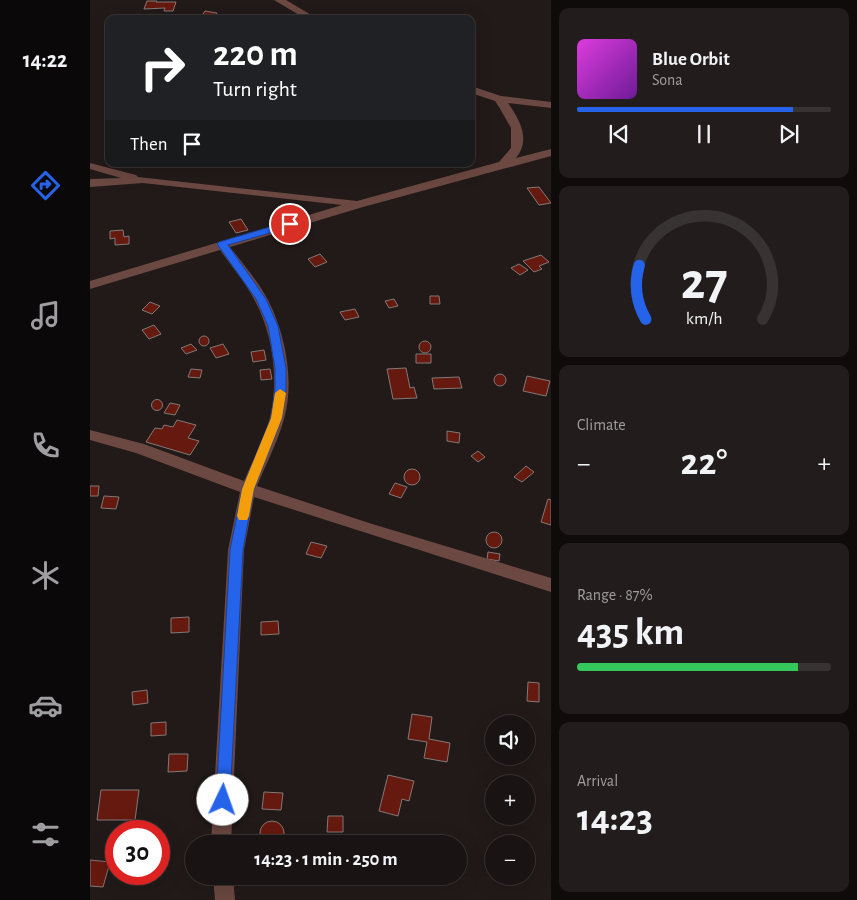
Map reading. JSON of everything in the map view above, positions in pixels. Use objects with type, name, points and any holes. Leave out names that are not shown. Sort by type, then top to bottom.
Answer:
[{"type":"street","points":[[279,0],[305,15]]},
{"type":"street","points":[[475,91],[499,100],[551,105]]},
{"type":"street","points":[[499,100],[508,111],[517,129],[516,148],[504,164]]},
{"type":"street","points":[[90,285],[359,204],[551,152]]},
{"type":"street","points":[[90,166],[143,180],[359,204]]},
{"type":"street","points":[[90,184],[143,180]]},
{"type":"street","points":[[221,835],[236,550],[248,489],[276,418],[281,389],[280,368],[273,326],[261,299],[222,244]]},
{"type":"street","points":[[90,435],[139,448],[248,489],[369,529],[551,585]]},
{"type":"street","points":[[223,885],[224,900]]},
{"type":"building","points":[[147,1],[176,2],[173,11],[164,11],[165,8],[144,9]]},
{"type":"building","points":[[205,11],[217,13],[216,15],[202,15]]},
{"type":"building","points":[[539,187],[551,203],[539,205],[527,188]]},
{"type":"building","points":[[241,219],[248,230],[236,233],[229,222]]},
{"type":"building","points":[[123,230],[124,237],[129,236],[129,244],[115,245],[115,238],[110,239],[110,231]]},
{"type":"building","points":[[320,254],[327,262],[315,267],[308,259]]},
{"type":"building","points":[[541,255],[549,262],[539,266],[542,269],[534,272],[523,261]]},
{"type":"building","points":[[519,264],[528,270],[520,275],[511,268]]},
{"type":"building","points":[[430,296],[439,296],[440,304],[430,304]]},
{"type":"building","points":[[394,299],[398,306],[389,308],[385,301]]},
{"type":"building","points":[[150,302],[160,306],[152,314],[142,310]]},
{"type":"building","points":[[355,309],[359,317],[345,320],[340,312]]},
{"type":"building","points":[[154,325],[161,334],[149,339],[142,330]]},
{"type":"building","points":[[202,336],[206,336],[209,341],[208,345],[202,346],[199,343],[199,339]]},
{"type":"building","points":[[423,341],[427,341],[431,347],[427,353],[423,353],[419,349],[419,345]]},
{"type":"building","points":[[191,344],[197,350],[186,354],[181,348]]},
{"type":"building","points":[[223,344],[229,354],[216,358],[210,348]]},
{"type":"building","points":[[264,350],[266,360],[253,362],[251,352]]},
{"type":"building","points":[[416,354],[431,354],[431,363],[416,363]]},
{"type":"building","points":[[406,368],[410,388],[414,387],[417,398],[393,399],[387,369]]},
{"type":"building","points":[[191,369],[202,370],[200,378],[188,377]]},
{"type":"building","points":[[270,369],[272,379],[261,380],[260,370]]},
{"type":"building","points":[[498,374],[502,374],[506,380],[502,386],[498,386],[494,382],[494,378]]},
{"type":"building","points":[[527,376],[550,381],[546,396],[523,391]]},
{"type":"building","points":[[459,377],[462,388],[434,389],[432,378]]},
{"type":"building","points":[[155,400],[159,400],[162,405],[161,409],[155,410],[152,407],[152,403]]},
{"type":"building","points":[[170,403],[180,405],[175,415],[164,413]]},
{"type":"building","points":[[177,420],[196,425],[188,438],[199,441],[190,455],[146,442],[155,428],[162,429],[164,425],[173,427]]},
{"type":"building","points":[[447,431],[460,433],[459,443],[447,441]]},
{"type":"building","points":[[478,451],[485,457],[478,462],[471,456]]},
{"type":"building","points":[[526,466],[534,472],[522,482],[514,477]]},
{"type":"building","points":[[412,469],[420,477],[412,485],[404,477]]},
{"type":"building","points":[[395,483],[407,487],[401,498],[389,494]]},
{"type":"building","points":[[90,486],[99,486],[98,496],[90,496]]},
{"type":"building","points":[[104,496],[119,497],[116,509],[101,508]]},
{"type":"building","points":[[548,499],[551,500],[551,525],[541,522]]},
{"type":"building","points":[[494,532],[502,540],[494,548],[486,540]]},
{"type":"building","points":[[311,542],[327,546],[321,558],[306,554]]},
{"type":"building","points":[[488,552],[500,554],[499,561],[487,559]]},
{"type":"building","points":[[189,617],[189,632],[171,633],[171,618]]},
{"type":"building","points":[[278,621],[279,634],[261,635],[261,622]]},
{"type":"building","points":[[528,682],[539,683],[539,702],[527,701]]},
{"type":"building","points":[[147,690],[148,703],[133,705],[132,692]]},
{"type":"building","points":[[412,714],[432,717],[429,739],[450,743],[447,762],[424,758],[427,742],[408,739]]},
{"type":"building","points":[[166,722],[166,735],[151,736],[151,723]]},
{"type":"building","points":[[169,754],[188,754],[187,771],[168,772]]},
{"type":"building","points":[[388,775],[414,781],[409,801],[402,799],[398,816],[379,811]]},
{"type":"building","points":[[101,790],[139,790],[135,820],[97,820]]},
{"type":"building","points":[[237,791],[243,791],[248,796],[246,805],[237,807],[232,802],[232,796]]},
{"type":"building","points":[[264,792],[283,793],[281,810],[262,809]]},
{"type":"building","points":[[328,816],[343,816],[343,832],[327,832]]},
{"type":"building","points":[[272,821],[276,822],[283,829],[284,835],[260,835],[260,833],[264,825]]},
{"type":"building","points":[[90,860],[105,862],[103,887],[90,886]]},
{"type":"slow traffic","points":[[243,516],[248,489],[276,418],[280,393]]},
{"type":"route","points":[[223,800],[236,550],[248,489],[276,418],[281,389],[280,368],[273,326],[261,299],[222,244],[290,224]]}]
